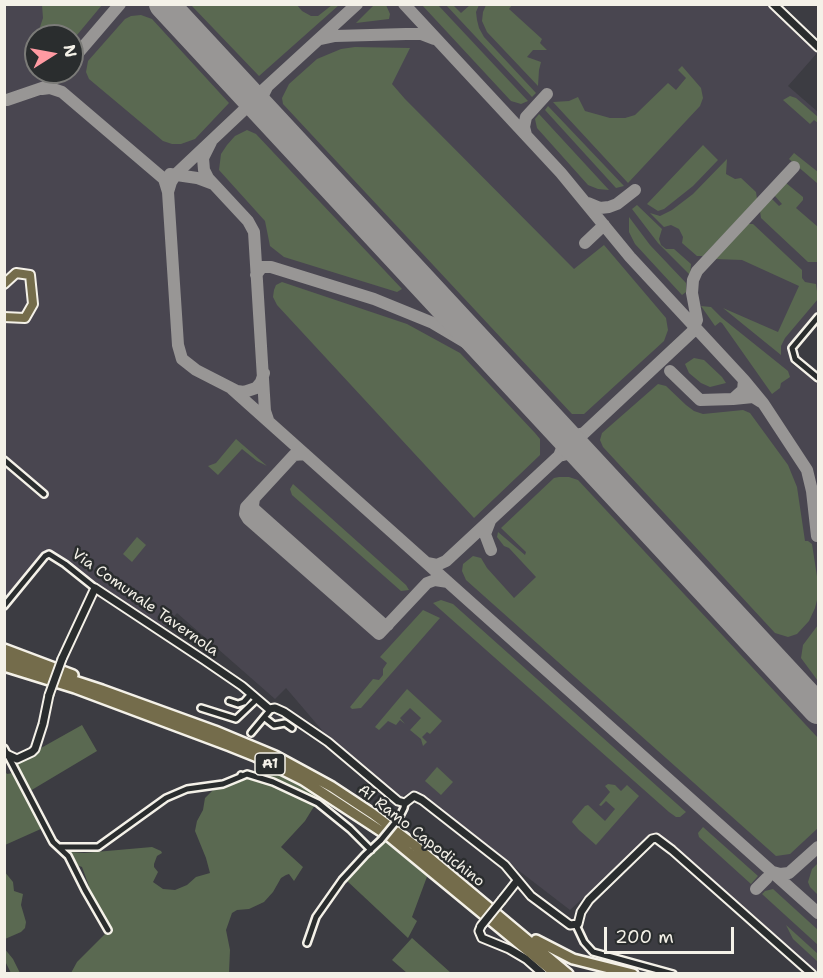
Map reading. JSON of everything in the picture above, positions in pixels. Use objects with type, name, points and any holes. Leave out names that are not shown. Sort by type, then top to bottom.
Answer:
[{"type":"highway","points":[[4,649],[69,673],[102,690]]},
{"type":"highway","name":"A1 Ramo Capodichino","points":[[4,658],[102,690],[215,731],[275,756],[332,787],[373,814],[568,974]]},
{"type":"highway","name":"A1 Ramo Capodichino","points":[[4,666],[75,688],[255,756],[330,797],[412,854],[556,974]]},
{"type":"highway","points":[[4,672],[75,688]]},
{"type":"highway","points":[[450,876],[549,948],[573,959],[633,974]]},
{"type":"main road","points":[[4,284],[14,274],[30,275],[33,304],[26,318],[4,317]]},
{"type":"street","points":[[773,4],[819,47]]},
{"type":"street","points":[[819,316],[792,348],[795,359],[819,378]]},
{"type":"street","points":[[4,460],[44,494]]},
{"type":"street","name":"Via Comunale Tavernola","points":[[4,606],[49,554],[95,588],[164,632],[269,709],[275,708],[284,712],[328,742],[398,801],[405,803],[414,796],[422,800],[505,865],[531,896],[570,925],[576,925]]},
{"type":"street","points":[[5,751],[17,759],[35,749],[49,695],[62,659],[95,588]]},
{"type":"street","points":[[229,701],[238,704],[254,697]]},
{"type":"street","points":[[201,708],[236,719],[254,697]]},
{"type":"street","points":[[251,733],[271,709]]},
{"type":"street","points":[[265,718],[274,724],[285,723],[292,728]]},
{"type":"street","points":[[5,751],[53,842],[68,856],[108,930]]},
{"type":"street","points":[[60,847],[98,848],[166,798],[187,789],[223,784],[247,774],[273,782],[318,803],[351,829],[371,850]]},
{"type":"street","points":[[307,943],[316,917],[342,880],[399,818],[405,803]]},
{"type":"street","points":[[673,974],[597,954],[584,942],[576,925],[589,900],[652,839],[656,838],[667,845],[812,974]]},
{"type":"street","points":[[517,881],[479,931],[482,938],[520,956],[543,974]]},
{"type":"shaded area","points":[[5,5],[768,5],[818,52],[788,86],[818,112],[818,310],[791,342],[788,353],[792,364],[818,383],[818,973],[655,832],[570,910],[414,790],[399,798],[327,736],[286,688],[275,699],[177,613],[163,629],[100,590],[49,549],[5,603],[5,466],[36,494],[42,487],[5,455]]},
{"type":"green space","points":[[42,4],[102,5],[84,27],[84,24],[41,24]]},
{"type":"green space","points":[[191,5],[297,5],[311,16],[318,16],[332,5],[339,5],[259,76]]},
{"type":"green space","points":[[374,5],[386,5],[390,14],[389,19],[356,23]]},
{"type":"green space","points":[[422,5],[438,5],[528,101],[521,104],[511,101]]},
{"type":"green space","points":[[446,5],[453,5],[461,13],[470,5],[479,5],[476,12],[477,20],[484,37],[536,93],[532,97]]},
{"type":"green space","points":[[486,5],[512,5],[509,9],[542,39],[540,43],[547,50],[533,50],[527,57],[541,62],[538,86],[487,32],[482,21]]},
{"type":"green space","points":[[141,15],[152,19],[229,103],[195,139],[181,144],[163,141],[89,79],[86,72],[88,61],[125,19]]},
{"type":"green space","points":[[410,48],[392,84],[405,99],[574,269],[604,245],[666,318],[668,330],[664,341],[584,414],[572,414],[283,104],[282,98],[289,84],[317,59],[341,49]]},
{"type":"green space","points":[[682,66],[701,88],[703,98],[700,106],[628,183],[553,102],[569,101],[578,97],[585,111],[610,118],[625,118],[635,115],[668,83],[676,90],[686,78],[678,70]]},
{"type":"green space","points":[[790,96],[796,98],[818,117],[818,123],[814,120],[810,124],[783,100]]},
{"type":"green space","points":[[548,106],[624,186],[616,188],[545,110]]},
{"type":"green space","points":[[539,114],[609,190],[588,185],[537,128],[535,119]]},
{"type":"green space","points":[[247,130],[256,134],[402,289],[397,292],[284,257],[270,246],[265,221],[219,170],[221,154],[227,145],[235,136]]},
{"type":"green space","points":[[703,145],[718,160],[693,186],[664,209],[658,211],[647,204]]},
{"type":"green space","points":[[794,153],[818,172],[817,183],[789,159]]},
{"type":"green space","points":[[727,159],[726,174],[735,179],[741,178],[756,192],[757,199],[703,256],[697,256],[682,243],[683,237],[679,229],[671,225],[664,227],[650,213],[660,216],[672,210],[693,194]]},
{"type":"green space","points":[[786,183],[803,197],[796,208],[818,227],[818,262],[808,262],[761,218],[760,211],[771,198],[779,206],[782,204],[774,195]]},
{"type":"green space","points":[[637,205],[662,229],[659,239],[661,245],[666,249],[674,249],[691,264],[690,275],[658,243],[632,209]]},
{"type":"green space","points":[[629,217],[650,245],[686,283],[686,292],[682,295],[635,244],[629,232]]},
{"type":"green space","points":[[747,224],[753,224],[802,270],[802,278],[805,282],[816,284],[818,299],[785,338],[781,346],[781,355],[723,308],[778,332],[799,286],[742,260],[715,259]]},
{"type":"green space","points":[[282,282],[407,324],[460,353],[540,439],[540,455],[474,518],[277,305],[273,297],[274,290],[276,285]]},
{"type":"green space","points":[[701,306],[711,307],[788,371],[790,377],[781,383],[780,388],[772,394],[722,323],[715,326]]},
{"type":"green space","points":[[694,358],[704,360],[726,383],[710,387],[701,383],[689,373],[685,364]]},
{"type":"green space","points":[[658,384],[666,386],[686,405],[703,414],[743,410],[750,413],[788,465],[797,487],[805,541],[812,544],[818,583],[815,608],[809,621],[797,634],[788,637],[775,633],[603,447],[600,440],[602,433]]},
{"type":"green space","points":[[236,439],[267,466],[242,449],[218,475],[208,466],[216,463]]},
{"type":"green space","points":[[554,478],[578,480],[818,738],[818,828],[790,854],[776,856],[466,580],[462,571],[463,564],[473,556],[481,558],[514,598],[536,577],[509,548],[504,546],[497,537],[498,532],[525,555],[526,552],[501,528]]},
{"type":"green space","points":[[293,484],[409,590],[401,591],[292,495],[290,489]]},
{"type":"green space","points":[[137,537],[146,545],[132,562],[123,554]]},
{"type":"green space","points":[[441,600],[453,604],[686,812],[676,817],[669,812],[433,603]]},
{"type":"green space","points":[[423,610],[440,618],[361,708],[352,709],[350,707],[373,679],[379,680],[383,675],[383,669],[387,663],[380,657]]},
{"type":"green space","points":[[818,625],[818,681],[801,658],[803,645]]},
{"type":"green space","points":[[407,689],[442,721],[430,734],[427,732],[422,737],[427,742],[423,746],[421,739],[410,730],[421,718],[410,708],[400,718],[405,724],[400,720],[396,725],[388,721],[379,730],[375,727]]},
{"type":"green space","points":[[82,725],[97,751],[30,791],[16,762]]},
{"type":"green space","points":[[265,767],[274,768],[321,795],[305,821],[281,847],[303,867],[294,881],[289,874],[286,875],[281,878],[264,902],[232,913],[226,930],[230,950],[229,973],[71,973],[77,962],[110,929],[90,896],[87,898],[89,886],[82,867],[68,862],[65,855],[71,852],[152,847],[162,853],[157,856],[154,864],[158,872],[153,882],[163,889],[175,890],[187,885],[196,877],[210,873],[195,831],[205,798],[214,789],[233,784],[256,774]]},
{"type":"green space","points":[[437,767],[453,782],[441,795],[425,781]]},
{"type":"green space","points":[[4,770],[7,774],[13,773],[18,782],[22,781],[43,828],[5,845]]},
{"type":"green space","points":[[615,785],[621,791],[627,785],[639,796],[596,845],[572,822],[588,805],[605,821],[615,809],[606,801],[601,806],[599,805],[610,792],[605,786]]},
{"type":"green space","points":[[703,827],[758,876],[751,884],[699,837],[698,833]]},
{"type":"green space","points":[[386,840],[416,867],[428,874],[412,917],[417,921],[408,938],[346,880],[366,857]]},
{"type":"green space","points":[[818,863],[818,895],[808,882],[812,869]]},
{"type":"green space","points":[[4,871],[13,882],[14,891],[23,894],[21,905],[26,922],[21,932],[5,939]]},
{"type":"green space","points":[[773,889],[818,930],[818,945],[762,894]]},
{"type":"green space","points":[[786,925],[818,954],[818,962],[793,939]]},
{"type":"green space","points":[[412,938],[451,973],[407,973],[392,960]]},
{"type":"green space","points":[[4,948],[20,973],[11,973],[5,961]]},
{"type":"taxiway","points":[[84,46],[120,4]]},
{"type":"taxiway","points":[[163,4],[169,10]]},
{"type":"taxiway","points":[[241,88],[251,94],[260,93],[357,4]]},
{"type":"taxiway","points":[[404,4],[561,173],[630,257],[763,403],[807,470],[817,536]]},
{"type":"taxiway","points":[[321,39],[335,36],[406,34],[421,34],[434,39]]},
{"type":"taxiway","points":[[7,100],[48,84]]},
{"type":"taxiway","points":[[267,87],[261,103],[274,123]]},
{"type":"taxiway","points":[[42,89],[50,88],[62,92],[164,179],[168,192],[178,345],[182,359],[196,370],[237,391],[244,392],[256,388],[264,373]]},
{"type":"taxiway","points":[[168,192],[176,174],[247,107],[247,96],[242,89]]},
{"type":"taxiway","points":[[526,135],[524,127],[526,117],[547,94]]},
{"type":"taxiway","points":[[211,142],[203,158],[204,170],[208,178],[248,221],[254,232],[265,411],[268,420]]},
{"type":"taxiway","points":[[560,431],[572,436],[584,433],[692,332],[697,320],[692,293],[693,280],[697,271],[794,167]]},
{"type":"taxiway","points":[[170,174],[197,178],[213,184]]},
{"type":"taxiway","points":[[588,203],[600,208],[609,207],[617,204],[635,190]]},
{"type":"taxiway","points":[[585,243],[604,225]]},
{"type":"taxiway","points":[[256,275],[262,267],[271,267],[374,299],[433,323],[492,358]]},
{"type":"taxiway","points":[[670,371],[700,400],[733,399]]},
{"type":"taxiway","points":[[744,380],[743,390],[733,399],[753,397],[761,402]]},
{"type":"taxiway","points":[[232,389],[818,913]]},
{"type":"taxiway","points":[[427,563],[437,565],[446,561],[559,456],[563,446],[560,431]]},
{"type":"taxiway","points":[[559,456],[571,453],[584,457]]},
{"type":"taxiway","points":[[305,454],[294,455],[246,507],[245,514],[248,519],[379,634],[427,583],[435,580],[448,582]]},
{"type":"taxiway","points":[[254,499],[254,509],[383,624],[388,625]]},
{"type":"taxiway","points":[[490,521],[485,534],[491,550]]},
{"type":"taxiway","points":[[773,872],[789,873],[818,847]]},
{"type":"taxiway","points":[[756,889],[767,878]]},
{"type":"runway","points":[[164,4],[818,709]]}]
